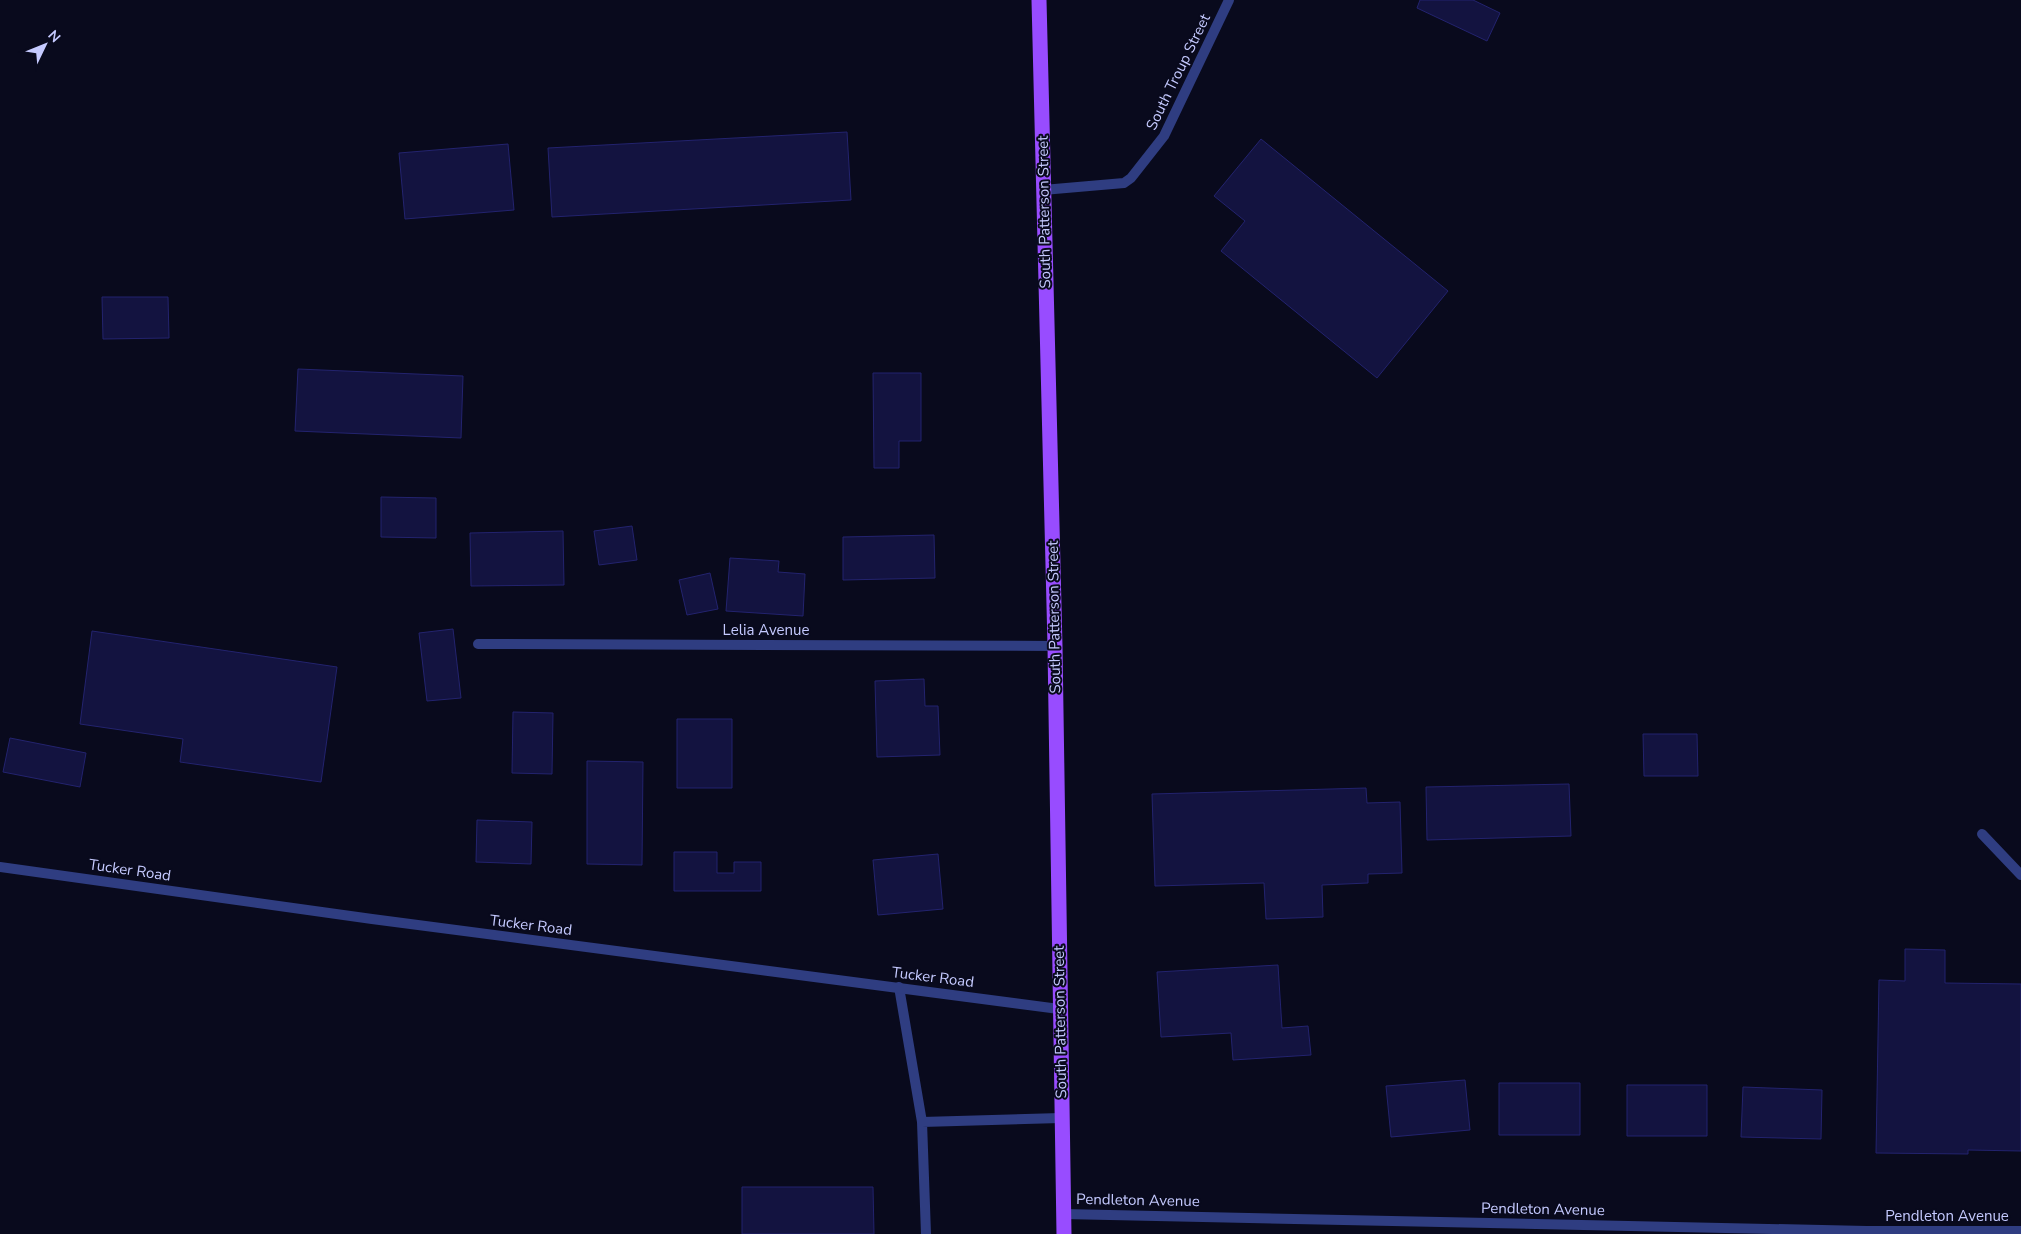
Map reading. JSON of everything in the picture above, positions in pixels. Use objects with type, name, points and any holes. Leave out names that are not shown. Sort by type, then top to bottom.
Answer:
[{"type":"main road","name":"South Patterson Street","points":[[1039,0],[1055,646],[1064,1234]]},
{"type":"street","name":"South Troup Street","points":[[1043,190],[1124,183],[1131,178],[1164,136],[1229,0]]},
{"type":"street","name":"Lelia Avenue","points":[[478,644],[1055,646]]},
{"type":"street","points":[[1982,834],[2021,875]]},
{"type":"street","name":"Tucker Road","points":[[0,867],[372,919],[1060,1008]]},
{"type":"street","points":[[899,987],[922,1122],[926,1234]]},
{"type":"street","points":[[922,1122],[1061,1118]]},
{"type":"street","name":"Pendleton Avenue","points":[[1063,1214],[1867,1231],[2021,1231]]},
{"type":"building","points":[[1420,0],[1473,0],[1500,13],[1487,41],[1417,8]]},
{"type":"building","points":[[847,132],[851,200],[552,217],[548,148]]},
{"type":"building","points":[[1261,139],[1448,291],[1377,378],[1221,251],[1245,221],[1214,196]]},
{"type":"building","points":[[508,144],[514,210],[405,219],[399,153]]},
{"type":"building","points":[[102,297],[168,297],[169,338],[103,339]]},
{"type":"building","points":[[298,369],[463,376],[461,438],[295,431]]},
{"type":"building","points":[[873,373],[921,373],[921,441],[899,441],[899,468],[874,468]]},
{"type":"building","points":[[381,497],[436,498],[436,538],[381,537]]},
{"type":"building","points":[[632,526],[637,560],[599,565],[594,531]]},
{"type":"building","points":[[563,531],[564,585],[471,586],[470,533]]},
{"type":"building","points":[[934,535],[935,578],[843,580],[843,537]]},
{"type":"building","points":[[730,558],[779,561],[778,572],[805,574],[803,616],[726,611]]},
{"type":"building","points":[[710,573],[718,609],[687,615],[679,580]]},
{"type":"building","points":[[453,629],[461,698],[427,701],[419,633]]},
{"type":"building","points":[[92,631],[337,667],[321,782],[180,762],[183,739],[80,724]]},
{"type":"building","points":[[924,679],[925,706],[938,706],[940,755],[877,757],[875,681]]},
{"type":"building","points":[[513,712],[553,713],[552,774],[512,773]]},
{"type":"building","points":[[677,719],[732,719],[732,788],[677,788]]},
{"type":"building","points":[[1643,734],[1697,734],[1698,776],[1644,776]]},
{"type":"building","points":[[10,738],[86,753],[80,787],[3,772]]},
{"type":"building","points":[[587,761],[643,762],[642,865],[587,864]]},
{"type":"building","points":[[1569,784],[1571,836],[1427,840],[1426,787]]},
{"type":"building","points":[[1366,788],[1367,803],[1400,802],[1402,873],[1368,874],[1368,883],[1322,885],[1323,917],[1266,919],[1264,883],[1155,886],[1152,794]]},
{"type":"building","points":[[477,820],[532,822],[531,864],[476,862]]},
{"type":"building","points":[[674,852],[717,852],[717,873],[734,873],[734,862],[761,862],[761,891],[674,891]]},
{"type":"building","points":[[938,854],[943,909],[878,915],[873,860]]},
{"type":"building","points":[[1905,949],[1945,950],[1945,983],[2021,984],[2021,1151],[1968,1150],[1968,1154],[1876,1153],[1879,980],[1905,981]]},
{"type":"building","points":[[1278,965],[1282,1028],[1308,1026],[1311,1055],[1233,1060],[1231,1033],[1161,1037],[1157,972]]},
{"type":"building","points":[[1465,1080],[1470,1130],[1391,1137],[1386,1086]]},
{"type":"building","points":[[1499,1083],[1580,1083],[1580,1135],[1499,1135]]},
{"type":"building","points":[[1627,1085],[1707,1085],[1707,1136],[1627,1136]]},
{"type":"building","points":[[1743,1087],[1822,1090],[1821,1139],[1741,1137]]},
{"type":"building","points":[[742,1187],[873,1187],[874,1234],[742,1234]]}]
